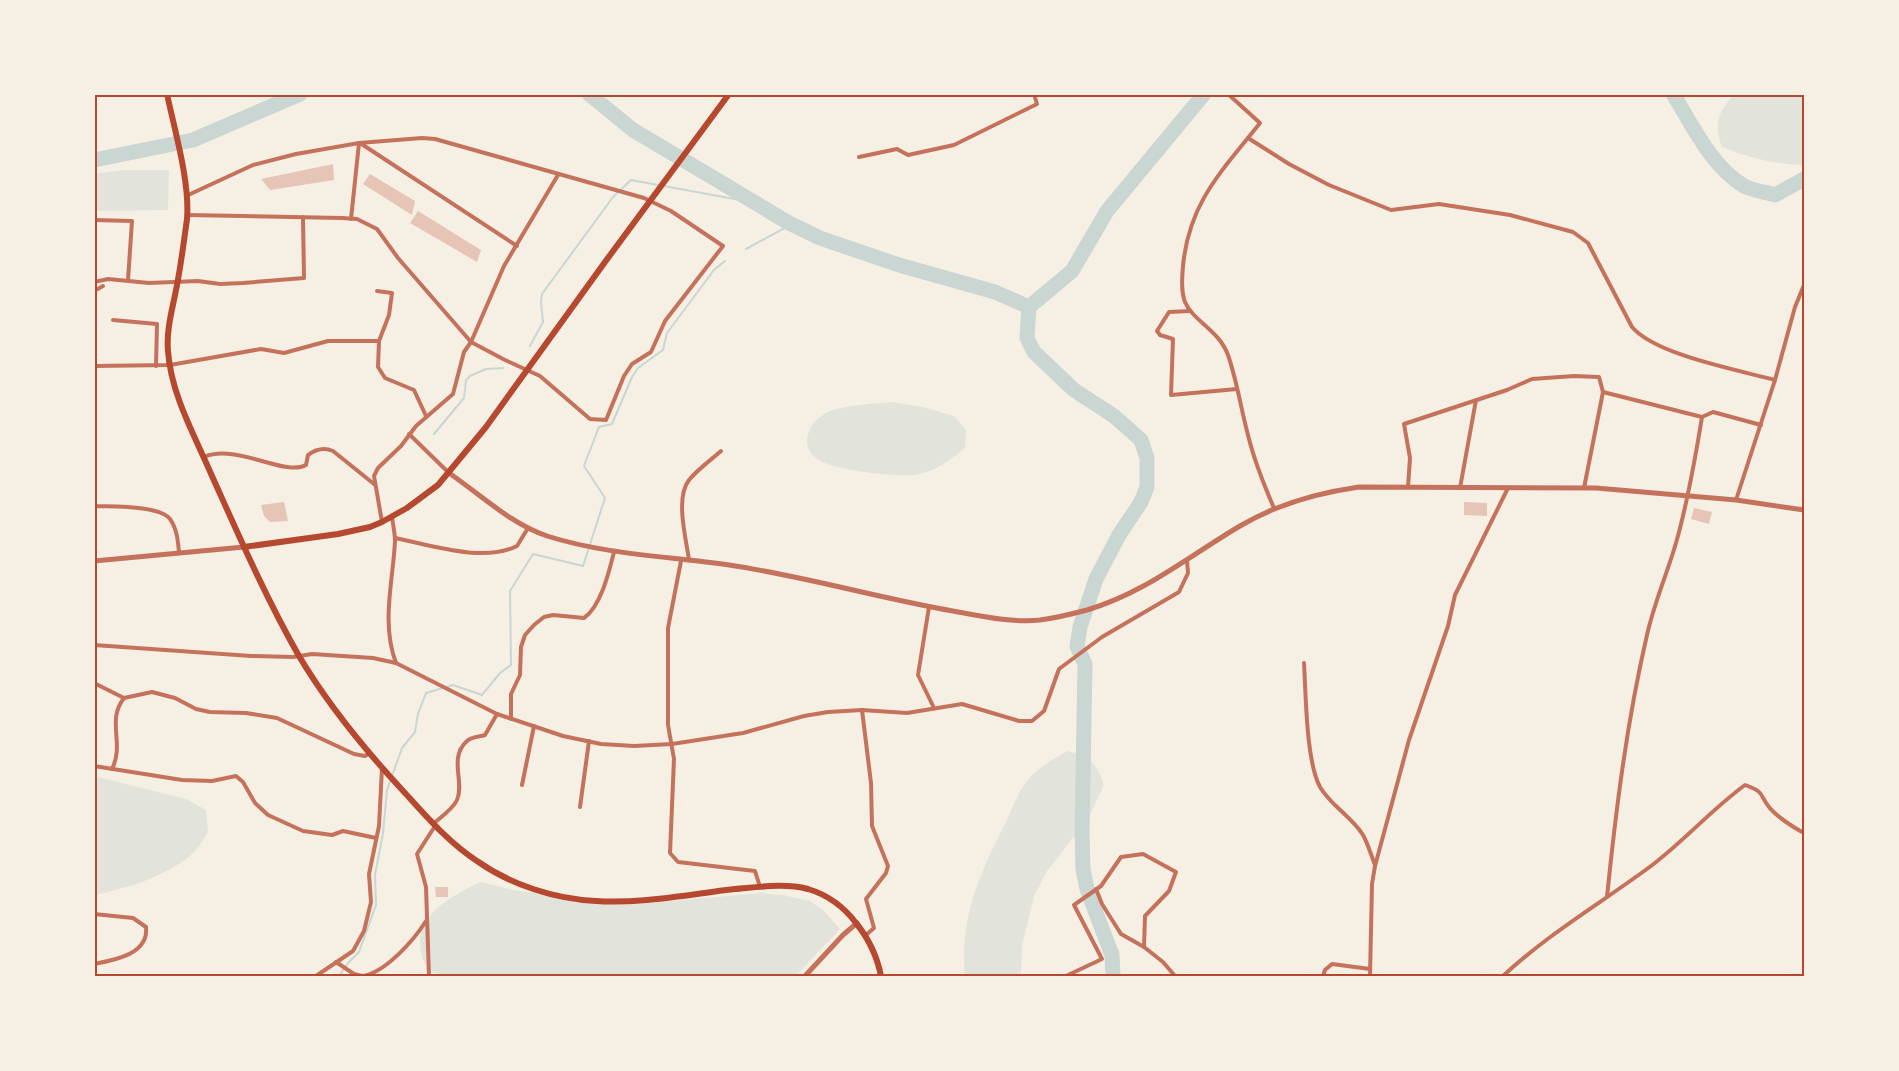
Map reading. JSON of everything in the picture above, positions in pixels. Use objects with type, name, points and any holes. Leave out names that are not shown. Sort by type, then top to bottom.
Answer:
[{"type":"main road","points":[[167,94],[186,188],[187,215],[178,282],[167,334],[170,365],[179,400],[244,547],[299,656],[329,700],[382,768],[434,825],[478,862],[531,889],[598,902],[760,887],[805,888],[821,894],[842,907],[857,923],[866,935],[878,962],[881,976]]},
{"type":"main road","points":[[244,547],[338,534],[382,522],[426,495],[449,473],[486,427],[605,262],[716,115],[729,94]]},
{"type":"street","points":[[859,157],[897,149],[908,155],[954,145],[1037,104],[1034,94]]},
{"type":"street","points":[[1228,94],[1260,123],[1204,194],[1192,222],[1184,254],[1182,283],[1184,300],[1190,311],[1220,339],[1227,354],[1248,438],[1274,508]]},
{"type":"street","points":[[1248,138],[1289,164],[1329,185],[1391,210],[1439,204],[1510,215],[1573,232],[1588,243],[1632,327],[1640,336],[1694,358],[1775,380]]},
{"type":"street","points":[[186,195],[253,165],[296,154],[359,143],[435,139],[644,198],[671,211],[723,246],[665,321],[651,352],[632,364],[624,376],[606,420],[590,419],[540,376],[471,342],[398,258],[377,228],[357,219],[187,215]]},
{"type":"street","points":[[351,219],[359,143]]},
{"type":"street","points":[[359,143],[517,246]]},
{"type":"street","points":[[382,522],[374,484],[374,476],[378,468],[426,416],[453,394],[464,352],[471,342],[504,266],[558,175]]},
{"type":"street","points":[[94,282],[108,279],[149,283],[243,283],[304,278],[303,217]]},
{"type":"street","points":[[94,220],[132,221],[128,280]]},
{"type":"street","points":[[1736,500],[1775,380],[1795,307],[1804,285]]},
{"type":"street","points":[[94,291],[103,286]]},
{"type":"street","points":[[377,291],[392,293],[389,315],[379,341],[378,367],[385,378],[414,390],[426,416]]},
{"type":"street","points":[[1190,311],[1169,312],[1157,331],[1160,335],[1173,339],[1171,395],[1237,389]]},
{"type":"street","points":[[113,320],[157,324],[156,366]]},
{"type":"street","points":[[94,366],[170,365],[261,349],[284,353],[328,341],[379,341]]},
{"type":"street","points":[[1408,486],[1410,458],[1404,424],[1507,390],[1532,379],[1599,377],[1603,392],[1584,488]]},
{"type":"street","points":[[1603,392],[1702,417],[1713,412],[1761,425]]},
{"type":"street","points":[[1460,488],[1476,400]]},
{"type":"street","points":[[1607,897],[1626,741],[1640,666],[1648,631],[1689,496],[1702,417]]},
{"type":"street","points":[[410,434],[449,473],[520,524],[546,536],[614,552],[730,565],[929,607],[1005,620],[1039,620],[1086,610],[1119,599],[1158,579],[1241,525],[1274,508],[1326,492],[1359,487],[1584,488],[1736,500],[1804,510]]},
{"type":"street","points":[[204,457],[212,453],[236,455],[256,458],[291,469],[300,469],[306,465],[308,455],[327,448],[374,484]]},
{"type":"street","points":[[689,561],[681,501],[682,491],[689,481],[721,451]]},
{"type":"street","points":[[1370,976],[1372,884],[1409,740],[1448,626],[1455,595],[1508,488]]},
{"type":"street","points":[[94,506],[162,513],[170,520],[178,536],[179,552]]},
{"type":"street","points":[[392,516],[395,538],[388,613],[391,650],[396,663]]},
{"type":"street","points":[[395,538],[473,553],[497,553],[517,546],[528,528]]},
{"type":"street","points":[[94,561],[244,547]]},
{"type":"street","points":[[511,719],[511,693],[520,675],[521,647],[525,635],[544,617],[553,615],[584,618],[591,613],[608,578],[614,552]]},
{"type":"street","points":[[681,561],[669,628],[668,725],[674,759],[670,853],[678,862],[755,871],[760,887]]},
{"type":"street","points":[[94,645],[250,656],[312,654],[373,658],[396,663],[511,719],[589,741],[634,746],[672,744],[743,734],[804,716],[828,712],[862,710],[907,713],[962,704],[1019,721],[1032,721],[1044,711],[1059,669],[1102,637],[1179,592],[1188,573],[1187,561]]},
{"type":"street","points":[[929,607],[918,675],[934,708]]},
{"type":"street","points":[[1304,663],[1313,770],[1320,787],[1335,807],[1362,834],[1375,866]]},
{"type":"street","points":[[94,683],[124,698],[152,692],[175,698],[196,709],[210,712],[277,717],[354,754],[365,756],[370,753]]},
{"type":"street","points":[[112,769],[118,750],[115,712],[124,698]]},
{"type":"street","points":[[862,710],[871,783],[872,826],[888,866],[886,873],[866,899],[874,928],[866,935]]},
{"type":"street","points":[[429,976],[426,887],[417,854],[434,825],[456,803],[460,789],[456,764],[465,743],[472,738],[485,735],[497,714]]},
{"type":"street","points":[[522,785],[534,726]]},
{"type":"street","points":[[580,807],[589,741]]},
{"type":"street","points":[[94,766],[182,780],[212,781],[236,776],[243,782],[255,803],[268,815],[303,831],[332,835],[343,831],[376,838]]},
{"type":"street","points":[[316,976],[353,951],[364,931],[371,902],[369,874],[376,838],[382,768]]},
{"type":"street","points":[[1503,976],[1576,917],[1652,865],[1721,802],[1745,785],[1763,794],[1769,807],[1794,828],[1804,833]]},
{"type":"street","points":[[1066,976],[1102,958],[1074,905],[1101,885],[1120,857],[1143,854],[1176,872],[1169,891],[1145,916],[1144,947]]},
{"type":"street","points":[[1096,889],[1102,904],[1121,934],[1144,947],[1163,962],[1174,976]]},
{"type":"street","points":[[94,914],[133,918],[146,927],[147,935],[143,944],[121,959],[94,964]]},
{"type":"street","points":[[336,962],[354,974],[362,976],[373,973],[387,963],[419,932],[426,920]]},
{"type":"street","points":[[805,976],[857,923]]},
{"type":"street","points":[[1323,976],[1325,970],[1332,964],[1370,969]]},
{"type":"shaded area","points":[[1733,95],[1804,95],[1804,165],[1762,160],[1722,147],[1718,132],[1718,119]]},
{"type":"shaded area","points":[[124,170],[169,170],[168,210],[95,211],[95,174]]},
{"type":"shaded area","points":[[892,402],[923,407],[954,416],[966,430],[965,448],[947,462],[933,469],[919,474],[904,475],[839,467],[821,461],[809,450],[807,439],[809,432],[818,418],[824,414],[847,407]]},
{"type":"shaded area","points":[[1068,751],[1092,762],[1104,785],[1088,819],[1047,871],[1034,896],[1022,945],[1021,976],[965,976],[964,955],[968,915],[988,859],[1027,781],[1041,767]]},
{"type":"shaded area","points":[[94,776],[186,799],[206,810],[208,832],[194,853],[169,870],[133,885],[95,895]]},
{"type":"shaded area","points":[[481,882],[513,890],[628,905],[760,893],[783,895],[810,901],[824,911],[840,929],[796,976],[443,976],[429,971],[424,962],[420,940],[429,917],[448,900]]},
{"type":"building","points":[[333,164],[334,180],[270,190],[261,179]]},
{"type":"building","points":[[370,174],[415,201],[412,215],[363,184]]},
{"type":"building","points":[[418,211],[481,250],[477,262],[410,223]]},
{"type":"building","points":[[284,502],[288,521],[270,522],[264,516],[261,505]]},
{"type":"building","points":[[1464,502],[1487,503],[1487,516],[1464,515]]},
{"type":"building","points":[[1694,508],[1712,512],[1709,524],[1691,519]]},
{"type":"building","points":[[435,887],[448,887],[448,897],[436,897]]},
{"type":"waterway","points":[[286,94],[288,100]]},
{"type":"waterway","points":[[94,160],[193,140],[300,94]]},
{"type":"waterway","points":[[589,94],[633,130],[789,223],[820,238],[899,265],[995,292],[1029,307]]},
{"type":"waterway","points":[[1029,307],[1072,271],[1107,211],[1204,94]]},
{"type":"waterway","points":[[1673,94],[1712,157],[1732,178],[1744,186],[1775,195],[1804,179]]},
{"type":"waterway","points":[[530,346],[543,322],[542,294],[613,197],[631,180],[756,203]]},
{"type":"waterway","points":[[746,249],[792,224]]},
{"type":"waterway","points":[[339,976],[359,952],[376,905],[375,875],[383,833],[387,790],[402,748],[415,732],[418,714],[426,693],[453,685],[482,695],[500,673],[511,665],[510,591],[533,554],[583,566],[605,498],[584,466],[599,427],[612,424],[638,368],[663,350],[667,333],[714,270],[725,261]]},
{"type":"waterway","points":[[1029,307],[1027,338],[1034,352],[1074,390],[1114,416],[1141,440],[1147,458],[1147,487],[1141,502],[1119,535],[1096,579],[1080,627],[1077,646],[1085,664],[1083,869],[1087,889],[1112,955],[1113,976]]},
{"type":"waterway","points":[[434,434],[464,398],[466,380],[470,376],[486,369],[503,368]]}]
